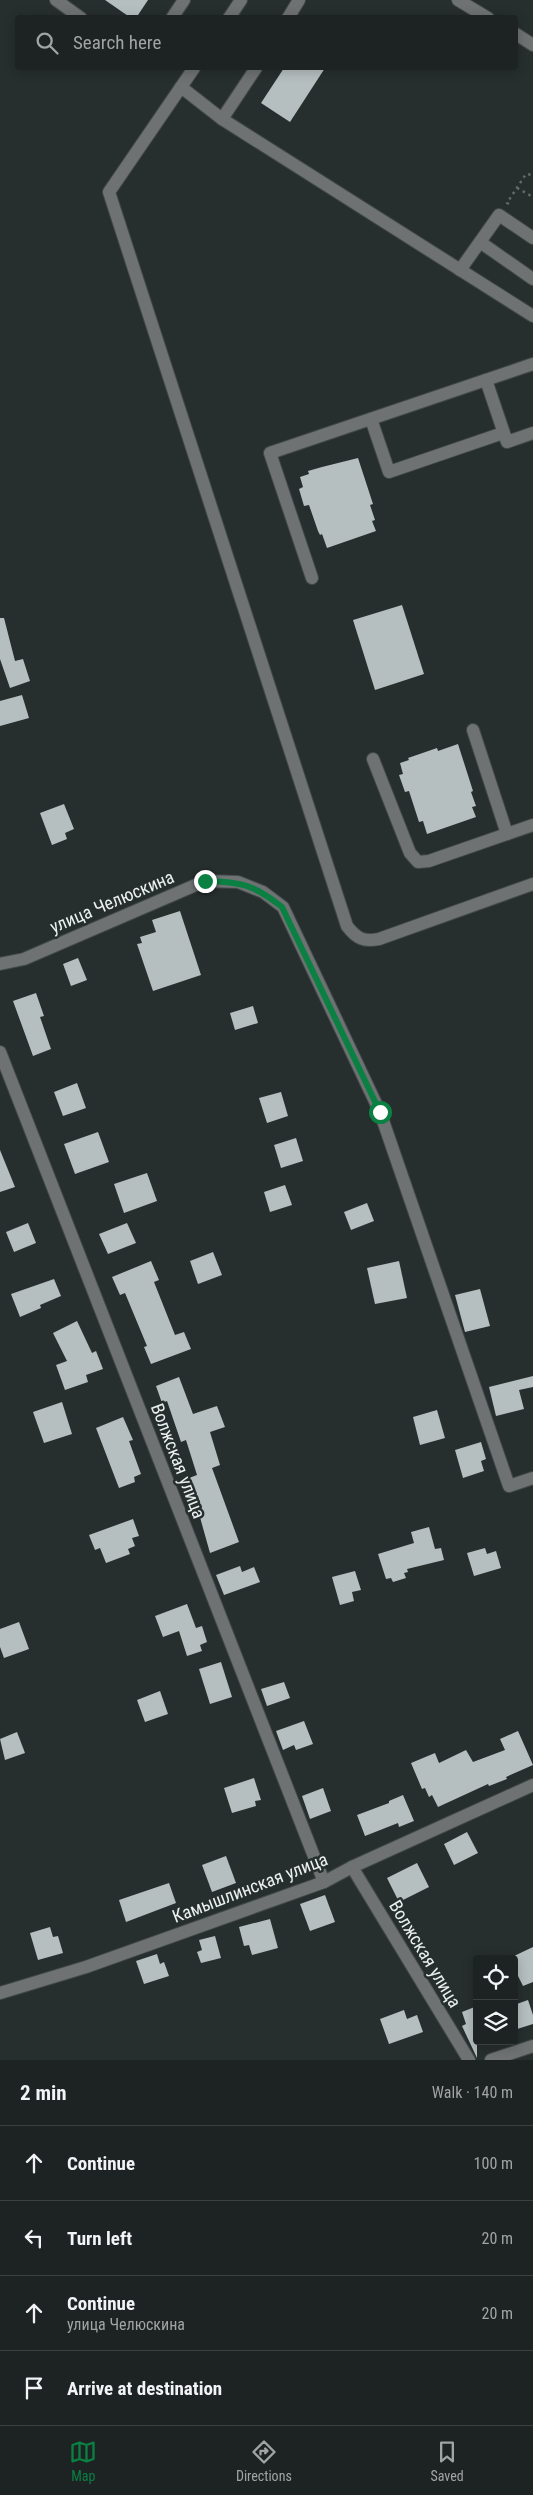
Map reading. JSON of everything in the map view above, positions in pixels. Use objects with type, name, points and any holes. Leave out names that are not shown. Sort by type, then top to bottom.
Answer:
[{"type":"street","points":[[174,15],[184,0]]},
{"type":"street","points":[[231,15],[241,0]]},
{"type":"street","points":[[290,15],[300,0]]},
{"type":"street","points":[[458,0],[483,15]]},
{"type":"street","points":[[64,2],[78,15]]},
{"type":"street","points":[[518,35],[533,45]]},
{"type":"street","points":[[193,70],[109,192],[347,926],[355,936],[366,941],[379,939],[533,884]]},
{"type":"street","points":[[222,119],[255,70]]},
{"type":"street","points":[[181,87],[222,119],[533,316]]},
{"type":"street","points":[[460,270],[499,215],[533,238]]},
{"type":"street","points":[[480,242],[533,279]]},
{"type":"street","points":[[312,578],[270,452],[533,364]]},
{"type":"street","points":[[486,380],[507,442],[533,433]]},
{"type":"street","points":[[371,419],[389,472],[503,433]]},
{"type":"street","points":[[473,730],[507,834]]},
{"type":"street","points":[[373,760],[410,852],[418,862],[428,861],[533,825]]},
{"type":"street","name":"улица Челюскина","points":[[0,964],[24,959],[205,881],[238,882],[263,892],[282,907],[380,1112],[509,1486],[533,1478]]},
{"type":"street","name":"Волжская улица","points":[[0,1052],[324,1882]]},
{"type":"street","name":"Камышлинская улица","points":[[0,1992],[86,1966],[324,1882],[352,1867],[533,1785]]},
{"type":"street","name":"Волжская улица","points":[[352,1867],[469,2060]]},
{"type":"street","points":[[491,2060],[533,2046]]},
{"type":"path","points":[[514,207],[507,203],[526,174],[533,175]]},
{"type":"path","points":[[517,188],[533,197]]},
{"type":"building","points":[[105,0],[148,0],[138,15],[127,15]]},
{"type":"building","points":[[283,70],[324,70],[290,122],[261,103]]},
{"type":"building","points":[[358,458],[373,504],[370,505],[375,520],[372,521],[376,531],[327,548],[322,534],[320,535],[318,531],[309,505],[304,506],[299,489],[303,487],[300,477],[309,474],[308,471]]},
{"type":"building","points":[[402,605],[424,674],[375,690],[353,620]]},
{"type":"building","points":[[0,618],[4,618],[15,661],[23,659],[30,681],[10,688],[0,659]]},
{"type":"building","points":[[22,695],[29,718],[0,726],[0,701]]},
{"type":"building","points":[[458,744],[473,791],[471,792],[476,806],[472,807],[476,817],[427,834],[423,821],[419,822],[409,791],[405,792],[399,775],[403,774],[400,763],[409,760],[408,758],[437,748],[438,751]]},
{"type":"building","points":[[64,804],[74,829],[65,833],[67,839],[52,845],[40,813]]},
{"type":"building","points":[[180,911],[201,975],[153,991],[137,944],[142,943],[140,937],[156,932],[152,920]]},
{"type":"building","points":[[78,958],[87,980],[71,986],[63,964]]},
{"type":"building","points":[[36,993],[44,1016],[40,1017],[51,1049],[33,1056],[13,1001]]},
{"type":"building","points":[[253,1006],[258,1023],[235,1030],[230,1013]]},
{"type":"building","points":[[77,1083],[86,1108],[63,1116],[54,1092]]},
{"type":"building","points":[[281,1092],[288,1116],[267,1123],[259,1098]]},
{"type":"building","points":[[98,1132],[109,1162],[75,1174],[64,1144]]},
{"type":"building","points":[[296,1138],[303,1161],[281,1168],[274,1145]]},
{"type":"building","points":[[0,1150],[15,1187],[0,1192]]},
{"type":"building","points":[[147,1173],[157,1201],[124,1213],[114,1184]]},
{"type":"building","points":[[285,1185],[292,1205],[270,1212],[264,1192]]},
{"type":"building","points":[[367,1203],[374,1221],[351,1230],[344,1212]]},
{"type":"building","points":[[28,1223],[36,1243],[14,1252],[6,1232]]},
{"type":"building","points":[[127,1223],[136,1243],[108,1254],[99,1234]]},
{"type":"building","points":[[213,1252],[222,1275],[198,1284],[190,1261]]},
{"type":"building","points":[[151,1261],[159,1280],[154,1282],[175,1335],[184,1332],[191,1349],[151,1364],[144,1347],[147,1346],[125,1293],[120,1295],[112,1277]]},
{"type":"building","points":[[399,1261],[407,1298],[375,1304],[367,1268]]},
{"type":"building","points":[[54,1279],[61,1296],[40,1305],[41,1308],[20,1317],[11,1294]]},
{"type":"building","points":[[480,1289],[490,1326],[465,1332],[455,1295]]},
{"type":"building","points":[[77,1321],[92,1353],[96,1351],[103,1369],[86,1375],[88,1382],[65,1390],[56,1365],[67,1361],[53,1333]]},
{"type":"building","points":[[533,1376],[533,1387],[519,1390],[524,1409],[496,1416],[489,1387]]},
{"type":"building","points":[[179,1377],[193,1414],[217,1406],[225,1427],[210,1432],[220,1465],[212,1468],[239,1542],[210,1553],[189,1478],[197,1475],[186,1440],[181,1442],[167,1401],[162,1403],[156,1386]]},
{"type":"building","points":[[62,1402],[72,1434],[44,1443],[33,1412]]},
{"type":"building","points":[[437,1410],[445,1438],[420,1445],[413,1417]]},
{"type":"building","points":[[123,1417],[133,1440],[129,1441],[141,1474],[134,1477],[135,1482],[119,1488],[96,1428]]},
{"type":"building","points":[[481,1442],[486,1459],[481,1461],[484,1471],[463,1478],[455,1450]]},
{"type":"building","points":[[133,1519],[139,1536],[132,1538],[135,1546],[128,1549],[130,1554],[106,1563],[100,1548],[95,1550],[89,1535]]},
{"type":"building","points":[[429,1527],[435,1549],[441,1548],[444,1560],[407,1569],[408,1572],[404,1573],[406,1578],[393,1582],[391,1578],[386,1579],[378,1554],[414,1543],[411,1532]]},
{"type":"building","points":[[485,1548],[487,1554],[496,1551],[501,1568],[474,1576],[467,1553]]},
{"type":"building","points":[[240,1566],[242,1572],[254,1567],[260,1582],[224,1595],[216,1575]]},
{"type":"building","points":[[355,1571],[361,1590],[352,1592],[354,1601],[340,1605],[332,1577]]},
{"type":"building","points":[[187,1604],[196,1628],[202,1626],[207,1642],[200,1645],[202,1651],[187,1656],[179,1631],[163,1637],[155,1616]]},
{"type":"building","points":[[19,1622],[29,1649],[4,1658],[0,1647],[0,1629]]},
{"type":"building","points":[[221,1662],[232,1697],[210,1704],[199,1669]]},
{"type":"building","points":[[284,1682],[290,1698],[267,1706],[261,1689]]},
{"type":"building","points":[[160,1691],[168,1714],[145,1722],[137,1700]]},
{"type":"building","points":[[304,1721],[313,1744],[296,1750],[294,1745],[283,1750],[276,1731]]},
{"type":"building","points":[[518,1731],[533,1765],[506,1777],[507,1779],[489,1786],[488,1784],[438,1807],[432,1795],[429,1797],[425,1788],[422,1789],[411,1763],[435,1753],[439,1763],[466,1750],[473,1762],[505,1750],[500,1739]]},
{"type":"building","points":[[17,1732],[25,1753],[5,1760],[0,1739]]},
{"type":"building","points":[[254,1778],[261,1800],[255,1801],[256,1806],[232,1813],[224,1788]]},
{"type":"building","points":[[323,1788],[331,1811],[310,1819],[302,1796]]},
{"type":"building","points":[[403,1795],[414,1821],[399,1827],[398,1823],[365,1836],[357,1815],[389,1803],[389,1801]]},
{"type":"building","points":[[467,1832],[478,1853],[454,1865],[444,1844]]},
{"type":"building","points":[[226,1856],[236,1883],[212,1892],[202,1865]]},
{"type":"building","points":[[417,1863],[429,1887],[399,1902],[387,1878]]},
{"type":"building","points":[[169,1883],[176,1903],[126,1922],[119,1900]]},
{"type":"building","points":[[325,1895],[335,1922],[310,1931],[300,1904]]},
{"type":"building","points":[[270,1919],[278,1948],[252,1955],[249,1945],[244,1946],[239,1927]]},
{"type":"building","points":[[50,1927],[53,1937],[58,1936],[63,1953],[38,1960],[30,1933]]},
{"type":"building","points":[[215,1936],[221,1958],[201,1963],[197,1952],[202,1950],[199,1940]]},
{"type":"building","points":[[533,1947],[533,1982],[523,1986],[518,1976],[518,1955],[516,1955]]},
{"type":"building","points":[[157,1954],[160,1964],[164,1962],[169,1976],[144,1984],[136,1961]]},
{"type":"building","points":[[528,2000],[533,2015],[533,2024],[518,2029],[518,2004]]},
{"type":"building","points":[[473,2008],[473,2045],[477,2045],[477,2058],[462,2026],[466,2024],[462,2012]]},
{"type":"building","points":[[404,2010],[407,2019],[417,2015],[423,2032],[389,2044],[380,2019]]},
{"type":"route","points":[[205,881],[238,882],[263,892],[282,907],[380,1112]]}]
